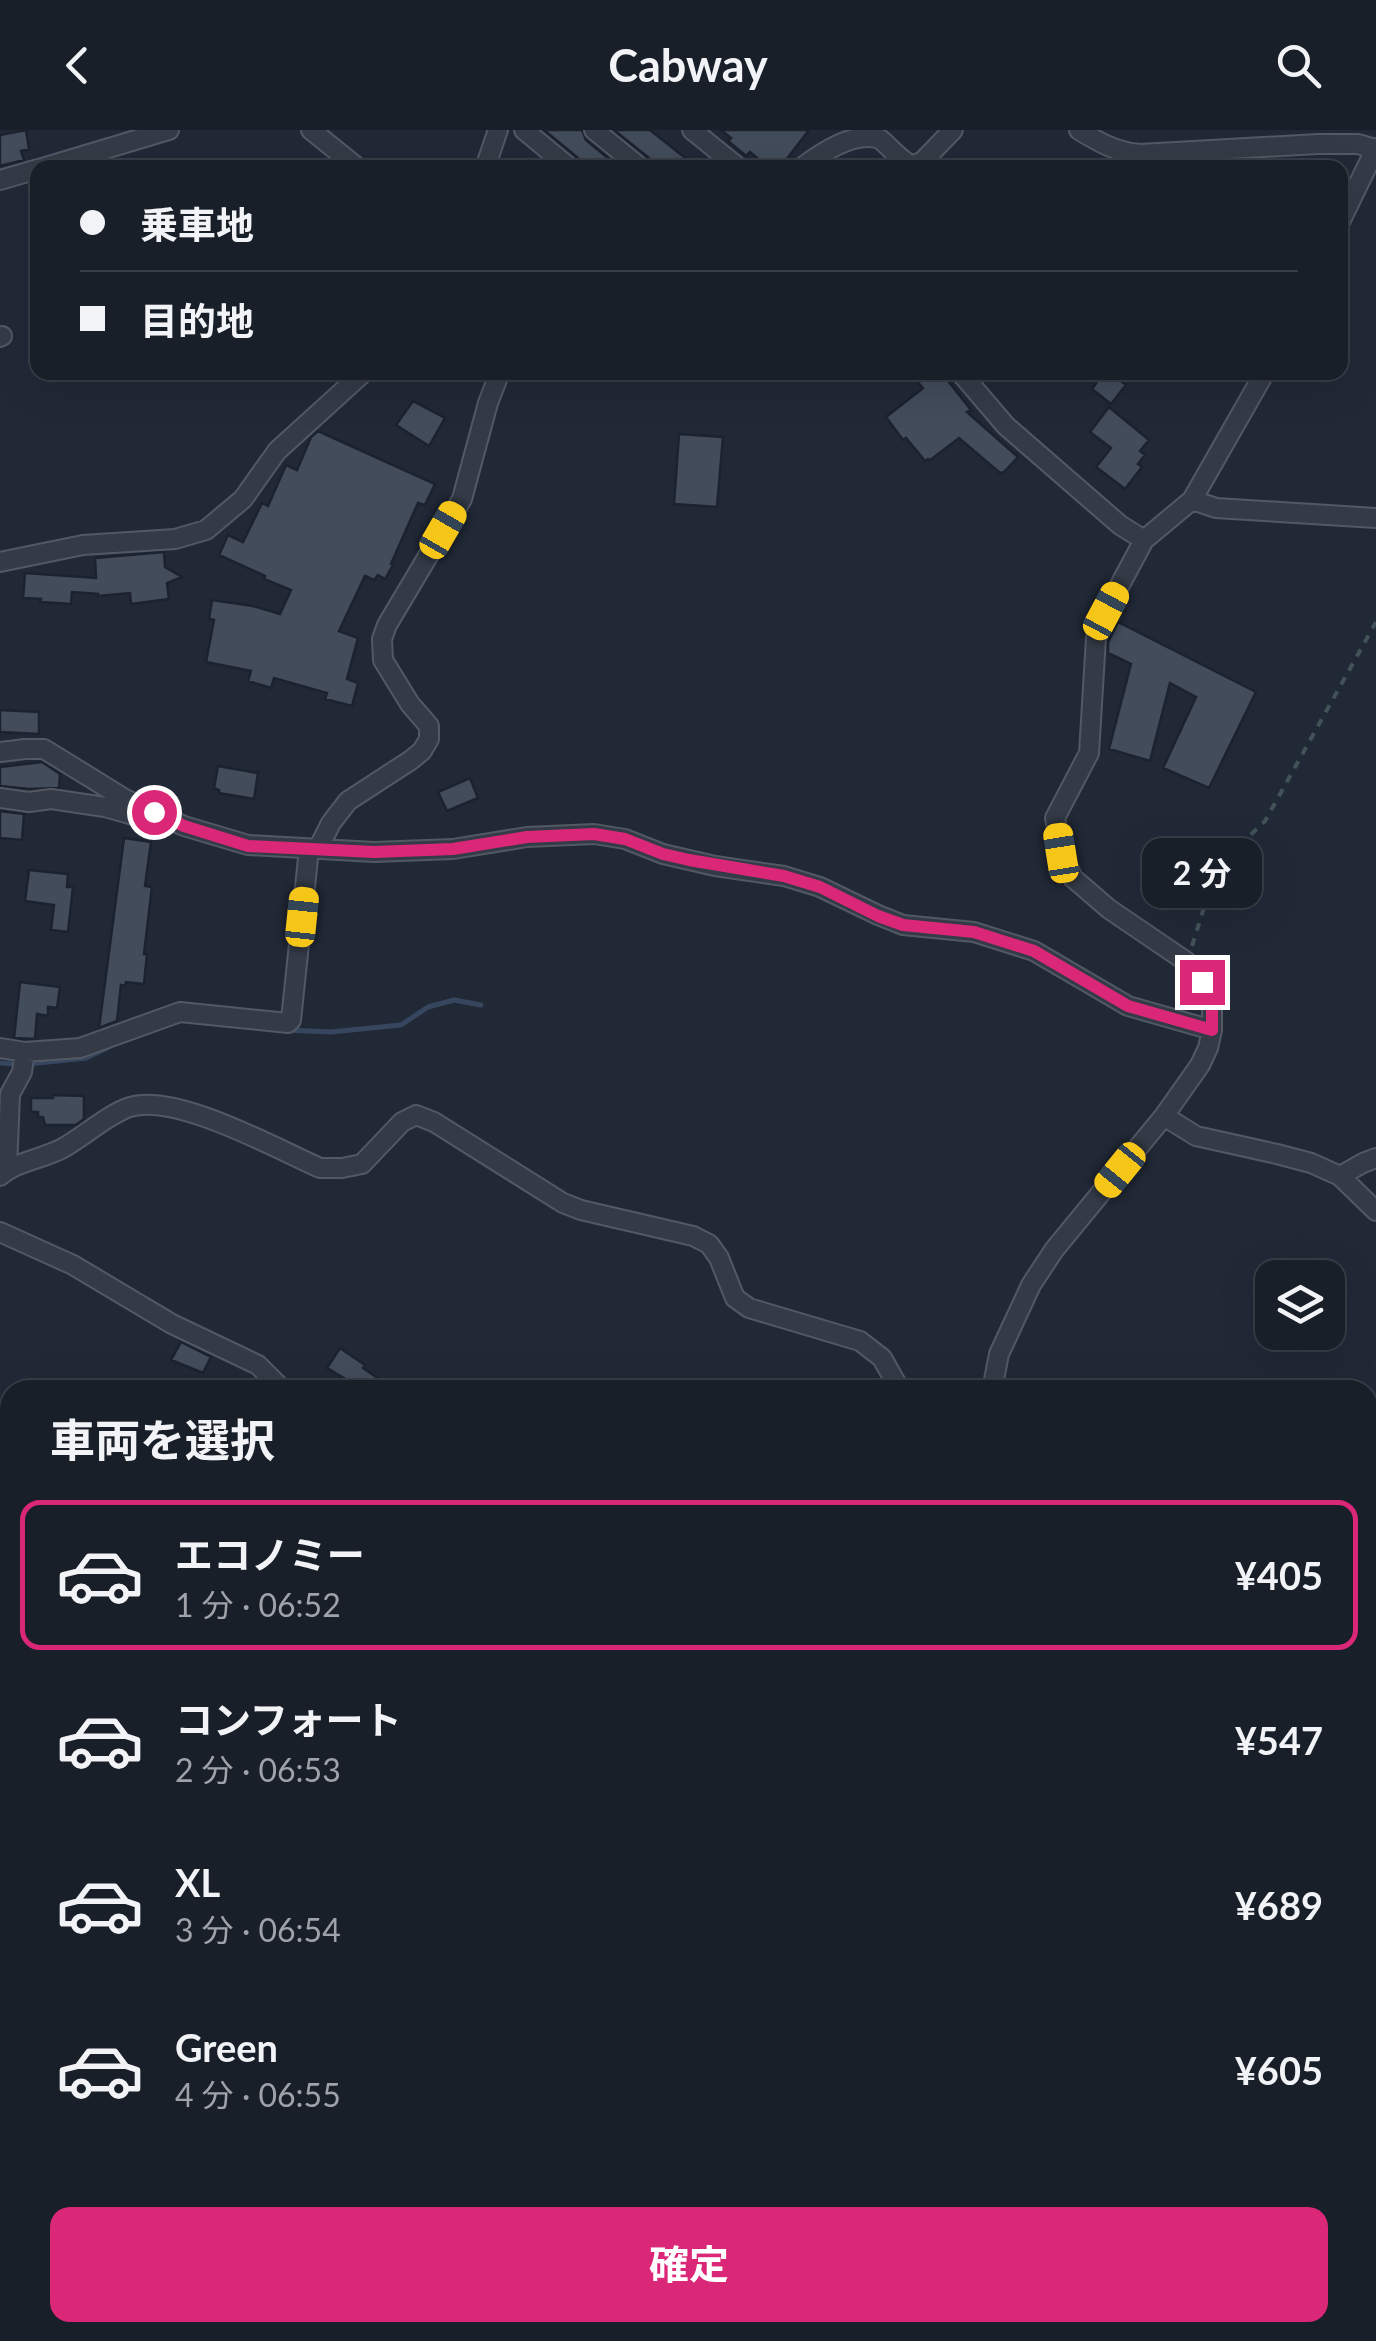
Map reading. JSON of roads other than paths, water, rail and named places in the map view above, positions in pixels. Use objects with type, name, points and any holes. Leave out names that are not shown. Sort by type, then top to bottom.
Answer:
[{"type":"street","points":[[67,160],[169,130]]},
{"type":"street","points":[[311,130],[348,160]]},
{"type":"street","points":[[490,160],[498,130]]},
{"type":"street","points":[[524,130],[560,160]]},
{"type":"street","points":[[594,130],[631,160]]},
{"type":"street","points":[[692,130],[729,160]]},
{"type":"street","points":[[925,160],[953,130]]},
{"type":"street","points":[[1080,130],[1105,146],[1140,154],[1318,144],[1358,144],[1376,149],[1348,206]]},
{"type":"street","points":[[812,160],[842,139],[862,132],[877,136],[901,160]]},
{"type":"street","points":[[0,180],[30,171]]},
{"type":"street","points":[[0,562],[83,544],[175,539],[206,530],[244,498],[277,451],[355,380]]},
{"type":"street","points":[[0,1048],[24,1060],[80,1048],[180,1012],[288,1023],[314,849],[348,801],[412,760],[429,739],[429,726],[410,704],[383,660],[382,639],[462,499],[497,380]]},
{"type":"street","points":[[967,380],[1006,426],[1120,525],[1144,540]]},
{"type":"street","points":[[994,1380],[998,1354],[1031,1285],[1054,1250],[1164,1116],[1208,1048],[1212,1001],[1202,982],[1186,962],[1109,909],[1073,878],[1061,853],[1056,818],[1090,753],[1096,638],[1106,611],[1144,540],[1192,500],[1260,380]]},
{"type":"street","points":[[1192,500],[1216,508],[1376,518]]},
{"type":"street","points":[[0,752],[44,749],[125,799],[184,826],[248,846],[374,852],[453,849],[544,836],[594,834],[625,839],[680,858],[784,876],[820,887],[903,925],[974,932],[1034,951],[1128,1006],[1212,1030]]},
{"type":"street","points":[[0,798],[29,802],[52,799],[105,807],[184,826]]},
{"type":"street","points":[[24,1060],[10,1094],[4,1173],[61,1149],[128,1107],[155,1104],[190,1110],[320,1168],[362,1164],[402,1122],[416,1115],[434,1122],[563,1203],[692,1236],[709,1244],[736,1298],[749,1308],[860,1341],[882,1358],[894,1380]]},
{"type":"street","points":[[1164,1116],[1196,1136],[1294,1158],[1340,1176],[1376,1211]]},
{"type":"street","points":[[1340,1176],[1376,1158]]},
{"type":"street","points":[[0,1232],[73,1265],[172,1324],[258,1365],[273,1380]]},
{"type":"waterway","points":[[288,1030],[331,1032],[401,1025],[428,1007],[454,1000],[481,1005]]},
{"type":"waterway","points":[[28,1064],[86,1058],[109,1047]]},
{"type":"waterway","points":[[0,1063],[17,1064]]}]
